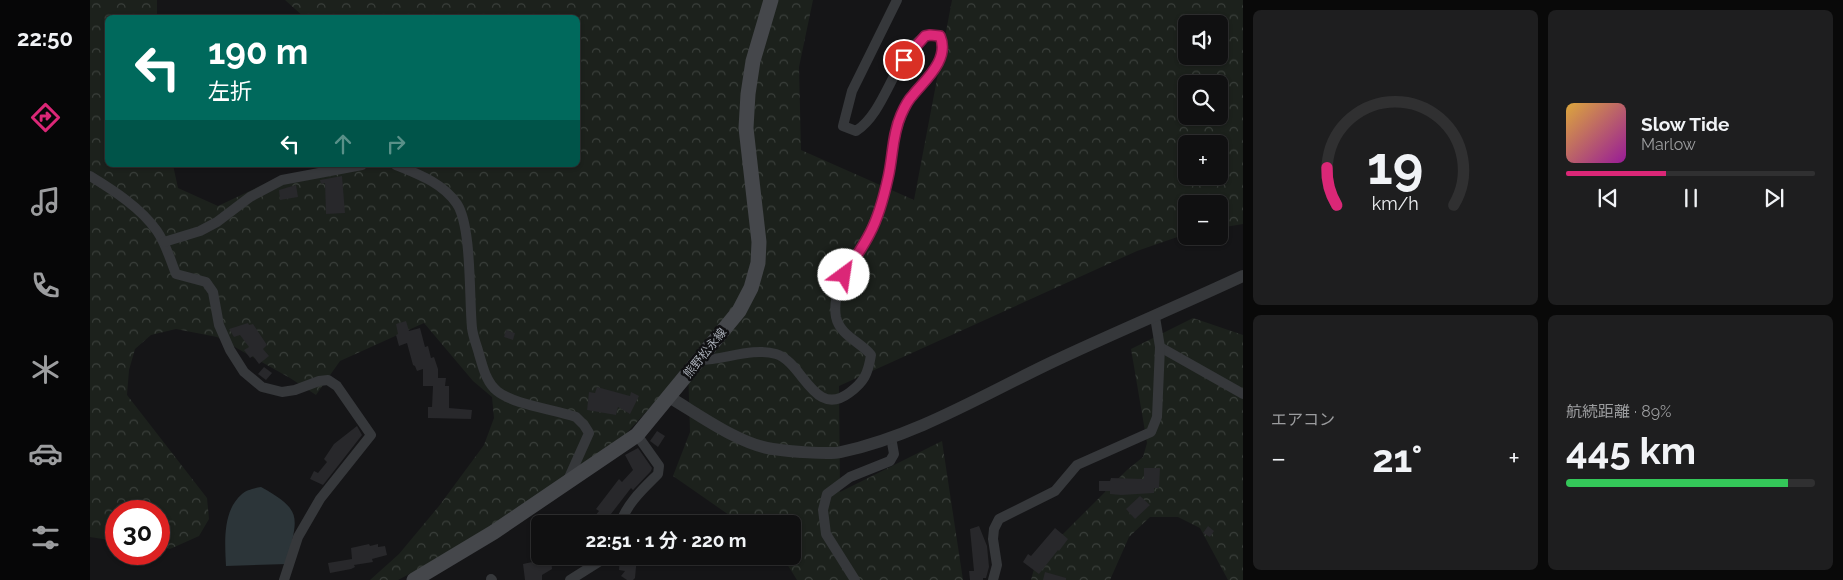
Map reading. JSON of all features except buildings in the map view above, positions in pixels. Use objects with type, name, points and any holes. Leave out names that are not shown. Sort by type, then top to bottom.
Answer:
[{"type":"main road","name":"熊野松永線","points":[[414,580],[494,532],[637,435],[739,311],[750,288],[758,263],[759,242],[746,128],[748,94],[753,62],[771,0]]},
{"type":"street","points":[[700,360],[714,360],[739,354],[774,353],[782,356],[816,394],[834,400],[842,398],[858,386],[868,373],[871,355],[839,326],[836,316],[836,304],[844,275],[870,233],[880,208],[888,176],[893,141],[901,116],[911,96],[929,78],[941,56],[943,45],[940,36],[925,36],[898,70],[865,125],[856,131],[842,126],[852,91],[898,0]]},
{"type":"street","points":[[164,242],[217,222],[250,197],[282,180],[351,167]]},
{"type":"street","points":[[401,167],[423,176],[442,189],[457,204],[463,220],[468,247],[472,331],[485,376],[495,390],[507,398],[576,417],[589,433],[566,483]]},
{"type":"street","points":[[90,176],[136,208],[156,229],[164,242],[176,274],[206,282],[213,292],[222,334],[244,372],[262,387],[282,392],[328,380],[337,386],[371,435],[320,499],[298,537],[284,580]]},
{"type":"street","points":[[669,397],[742,440],[771,449],[839,453],[891,437],[942,416],[1064,357],[1243,276]]},
{"type":"street","points":[[993,580],[997,565],[993,539],[994,529],[999,519],[1055,491],[1077,465],[1150,432],[1157,417],[1160,347],[1155,317]]},
{"type":"street","points":[[1160,347],[1243,394]]},
{"type":"street","points":[[623,515],[637,495],[658,474],[659,466],[637,435]]},
{"type":"street","points":[[855,580],[826,534],[823,510],[827,494],[850,477],[890,461],[894,454],[891,437]]},
{"type":"street","points":[[570,580],[594,565]]},
{"type":"green space","points":[[90,0],[157,0],[157,15],[105,15],[105,167],[173,167],[178,188],[218,206],[281,176],[325,167],[580,167],[580,15],[302,15],[285,0],[813,0],[799,67],[801,150],[914,200],[952,0],[1243,0],[1243,224],[1228,226],[1228,195],[1178,195],[1178,237],[1137,251],[839,386],[840,492],[942,441],[963,580],[797,580],[788,565],[801,565],[801,515],[729,515],[673,476],[690,432],[688,366],[614,447],[466,544],[398,580],[370,580],[399,554],[439,506],[484,445],[494,418],[492,397],[473,381],[424,323],[340,361],[316,395],[290,378],[217,337],[176,329],[151,335],[135,349],[129,370],[127,395],[207,498],[209,519],[199,536],[170,549],[170,500],[105,500],[105,539],[90,537]]},
{"type":"green space","points":[[1193,318],[1243,335],[1243,580],[1228,580],[1200,528],[1178,517],[1150,517],[1129,537],[1110,580],[1031,580],[1036,561],[1127,470],[1143,457],[1147,443],[1131,349]]},
{"type":"shaded area","points":[[261,487],[285,503],[291,510],[294,518],[295,526],[287,564],[226,566],[226,528],[231,509],[244,493]]},
{"type":"route","points":[[844,275],[870,233],[880,208],[888,176],[893,141],[901,116],[911,96],[929,78],[941,56],[943,45],[940,36],[925,36],[904,60]]}]
